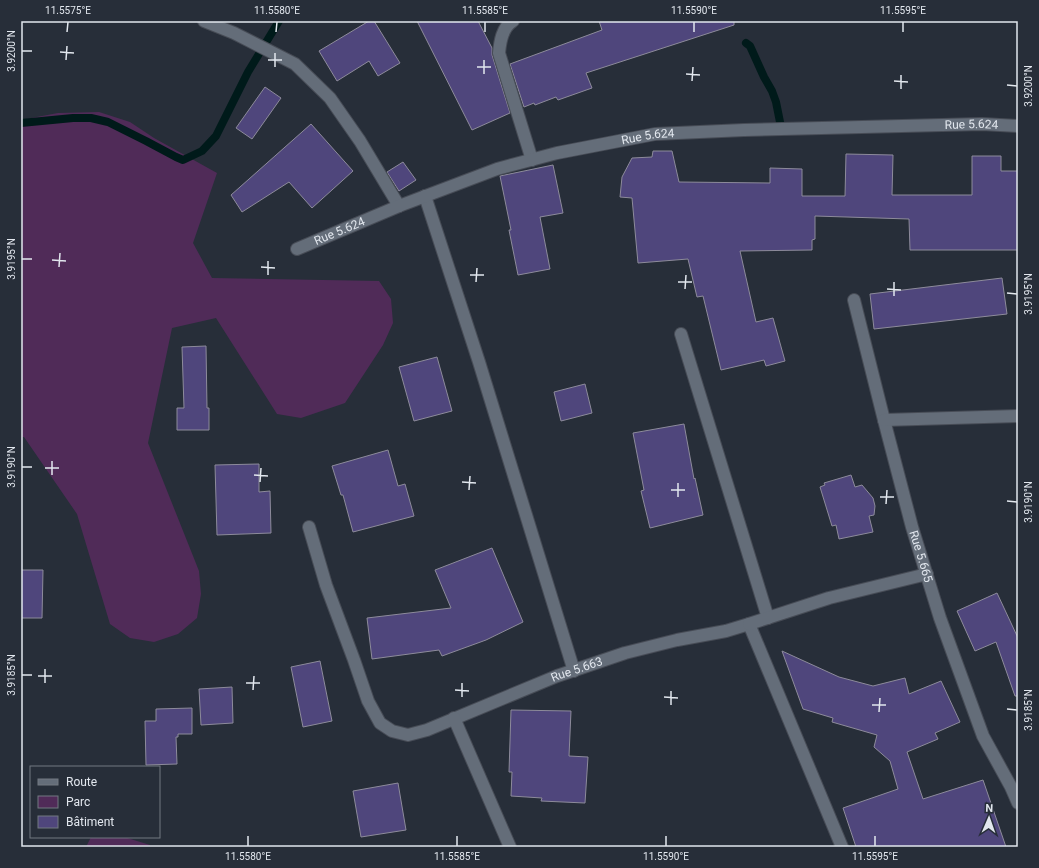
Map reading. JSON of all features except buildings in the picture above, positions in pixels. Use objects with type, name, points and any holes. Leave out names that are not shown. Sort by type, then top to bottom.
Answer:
[{"type":"street","points":[[204,21],[234,33],[295,64],[330,98],[360,141],[399,206]]},
{"type":"street","points":[[512,21],[508,24],[500,39],[499,53],[532,160]]},
{"type":"street","name":"Rue 5.624","points":[[297,249],[399,206],[498,169],[557,153],[655,134],[744,130],[982,124],[1018,126]]},
{"type":"street","points":[[425,196],[479,362],[574,671]]},
{"type":"street","name":"Rue 5.665","points":[[854,300],[912,527],[940,618],[983,736],[1011,787],[1018,803]]},
{"type":"street","points":[[680,334],[768,618]]},
{"type":"street","points":[[884,420],[1018,416]]},
{"type":"street","name":"Rue 5.663","points":[[309,527],[326,585],[368,701],[380,723],[392,731],[408,735],[427,730],[574,671],[625,653],[677,640],[726,631],[829,598],[927,574]]},
{"type":"street","points":[[749,624],[842,847]]},
{"type":"street","points":[[454,718],[510,847]]},
{"type":"green space","points":[[99,112],[130,122],[154,138],[217,173],[193,243],[212,278],[379,281],[391,299],[393,323],[383,345],[345,403],[301,418],[277,414],[216,318],[172,328],[148,443],[199,571],[201,594],[197,618],[178,634],[154,642],[130,638],[110,624],[77,514],[24,437],[21,437],[21,120],[58,113]]},
{"type":"green space","points":[[90,838],[127,838],[150,845],[150,847],[86,847]]},
{"type":"waterway","points":[[21,123],[73,118],[91,118],[108,122],[183,160],[202,151],[216,136],[248,72],[279,21]]},
{"type":"waterway","points":[[746,43],[750,46],[772,91],[776,102],[782,132]]}]
